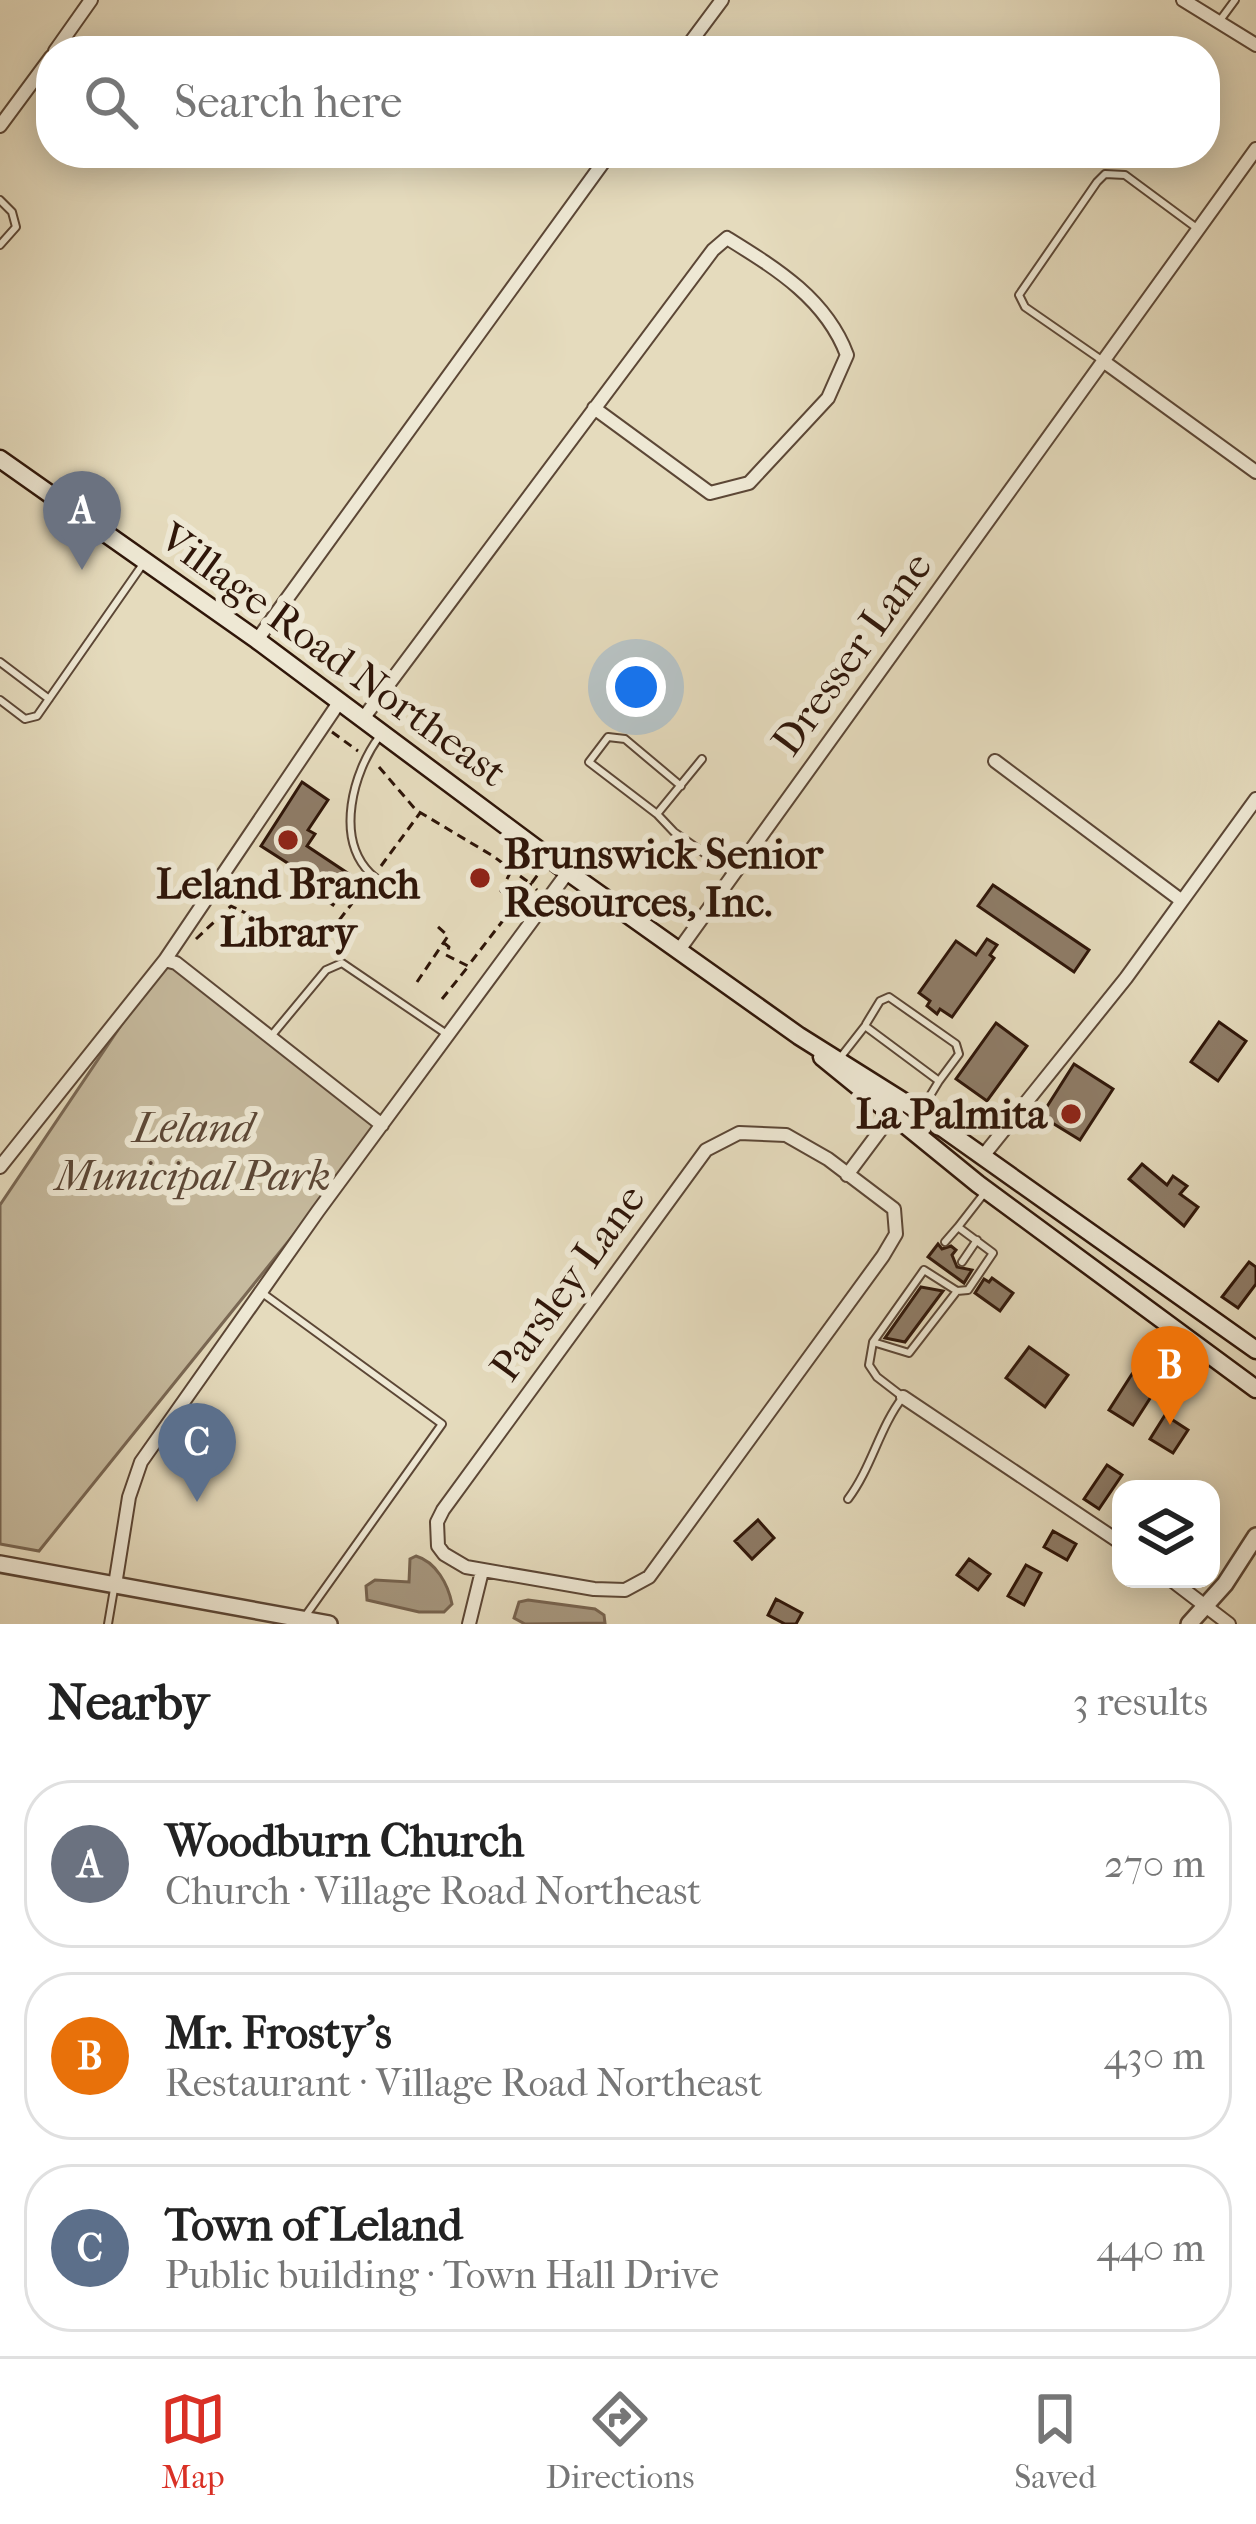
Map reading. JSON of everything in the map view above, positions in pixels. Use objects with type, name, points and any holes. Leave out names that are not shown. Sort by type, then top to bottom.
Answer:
[{"type":"main road","name":"Village Road Northeast","points":[[0,459],[257,640],[550,859],[799,1036],[891,1116],[1256,1389]]},
{"type":"main road","name":"Village Road Northeast","points":[[799,1036],[903,1100],[1256,1350]]},
{"type":"street","points":[[66,36],[91,0]]},
{"type":"street","points":[[695,36],[722,0]]},
{"type":"street","points":[[1183,0],[1256,45]]},
{"type":"street","points":[[0,126],[36,77]]},
{"type":"street","name":"Dresser Lane","points":[[679,950],[1256,149]]},
{"type":"street","points":[[257,640],[599,168]]},
{"type":"street","points":[[362,720],[594,408],[713,250],[727,238],[786,274],[836,325],[847,355],[828,398],[749,483],[710,493],[594,408]]},
{"type":"street","points":[[1103,361],[1256,472]]},
{"type":"street","points":[[0,1167],[165,960],[338,704]]},
{"type":"street","points":[[995,761],[1182,901]]},
{"type":"street","points":[[983,1156],[1126,979],[1256,799]]},
{"type":"street","points":[[115,1585],[129,1497],[141,1462],[568,872]]},
{"type":"street","points":[[165,960],[176,963],[382,1125]]},
{"type":"street","points":[[847,1175],[903,1100]]},
{"type":"street","name":"Parsley Lane","points":[[739,1133],[786,1135],[828,1159],[894,1209],[896,1234],[649,1577],[613,1592],[482,1571],[456,1562],[438,1546],[437,1522],[443,1510],[706,1150],[739,1133]]},
{"type":"street","points":[[903,1396],[1112,1537]]},
{"type":"street","points":[[1190,1624],[1256,1536]]},
{"type":"street","points":[[0,1564],[329,1624]]},
{"type":"street","points":[[469,1624],[482,1571]]},
{"type":"street","points":[[1182,1588],[1228,1624]]},
{"type":"lane","points":[[1219,22],[1235,0]]},
{"type":"lane","points":[[1103,361],[1024,307],[1019,295],[1097,182],[1105,174],[1125,175],[1198,229]]},
{"type":"lane","points":[[0,200],[12,212],[16,227],[0,245]]},
{"type":"lane","points":[[0,700],[31,719],[145,561]]},
{"type":"lane","points":[[0,662],[49,699]]},
{"type":"lane","points":[[381,734],[363,758],[352,786],[353,845],[368,871],[394,891]]},
{"type":"lane","points":[[681,786],[625,739],[608,737],[589,762],[734,874]]},
{"type":"lane","points":[[657,814],[702,759]]},
{"type":"lane","points":[[270,1038],[326,970],[342,963],[448,1035]]},
{"type":"lane","points":[[840,1058],[880,1001],[889,997],[956,1044],[959,1054],[920,1112]]},
{"type":"lane","points":[[865,1026],[939,1081]]},
{"type":"lane","points":[[945,1242],[987,1190]]},
{"type":"lane","points":[[924,1270],[957,1291],[968,1290],[993,1253],[958,1227]]},
{"type":"lane","points":[[962,1262],[976,1240]]},
{"type":"lane","points":[[848,1498],[868,1467],[888,1415],[903,1396],[869,1365],[873,1342],[905,1304],[932,1260]]},
{"type":"lane","points":[[945,1284],[952,1274]]},
{"type":"lane","points":[[873,1342],[909,1353],[957,1291]]},
{"type":"lane","points":[[261,1292],[442,1424],[304,1619]]},
{"type":"lane","points":[[929,1310],[940,1312]]},
{"type":"lane","points":[[913,1332],[923,1334]]},
{"type":"lane","points":[[108,1624],[115,1585]]},
{"type":"path","points":[[322,727],[360,752]]},
{"type":"path","points":[[379,766],[421,812],[531,884]]},
{"type":"path","points":[[381,866],[421,812]]},
{"type":"path","points":[[442,999],[550,859]]},
{"type":"path","points":[[512,870],[501,891],[517,902]]},
{"type":"path","points":[[193,943],[231,906],[318,948],[367,883]]},
{"type":"path","points":[[417,982],[448,936],[436,925]]},
{"type":"path","points":[[443,943],[449,947],[446,955],[468,966]]},
{"type":"green space","name":"Leland Municipal Park","points":[[165,960],[382,1125],[39,1551],[0,1544],[0,1205]]},
{"type":"shaded area","points":[[416,1556],[430,1563],[444,1582],[452,1604],[444,1612],[419,1612],[367,1600],[366,1586],[375,1580],[409,1582],[410,1559]]},
{"type":"shaded area","points":[[519,1602],[595,1609],[604,1615],[605,1623],[525,1624],[514,1618]]},
{"type":"building","name":"Leland Branch Library","points":[[302,782],[328,800],[308,830],[315,834],[307,846],[352,876],[333,905],[309,889],[314,880],[261,846]]},
{"type":"building","points":[[993,885],[1089,950],[1074,972],[978,906]]},
{"type":"building","points":[[987,939],[997,945],[990,955],[994,958],[952,1017],[940,1009],[937,1014],[919,993],[956,941],[976,955]]},
{"type":"building","points":[[1219,1022],[1246,1041],[1218,1081],[1191,1062]]},
{"type":"building","points":[[996,1023],[1027,1046],[987,1101],[956,1079]]},
{"type":"building","points":[[1074,1064],[1113,1089],[1080,1140],[1041,1116]]},
{"type":"building","points":[[1142,1164],[1167,1185],[1173,1176],[1187,1186],[1180,1194],[1198,1207],[1184,1226],[1129,1179]]},
{"type":"building","points":[[938,1244],[956,1250],[952,1255],[957,1267],[972,1270],[964,1283],[928,1257]]},
{"type":"building","points":[[1249,1262],[1256,1267],[1256,1284],[1238,1308],[1222,1297]]},
{"type":"building","points":[[992,1278],[1013,1293],[1000,1311],[975,1293],[984,1279]]},
{"type":"building","points":[[921,1287],[943,1291],[905,1342],[885,1338]]},
{"type":"building","points":[[1029,1347],[1068,1375],[1045,1407],[1006,1378]]},
{"type":"building","points":[[1132,1374],[1156,1389],[1133,1425],[1109,1410]]},
{"type":"building","points":[[1165,1415],[1188,1430],[1173,1453],[1150,1439]]},
{"type":"building","points":[[1107,1465],[1122,1475],[1112,1480],[1112,1490],[1099,1509],[1084,1499]]},
{"type":"building","points":[[758,1520],[774,1538],[752,1559],[735,1541]]},
{"type":"building","points":[[1053,1531],[1076,1544],[1067,1560],[1044,1547]]},
{"type":"building","points":[[969,1559],[990,1574],[978,1590],[957,1575]]},
{"type":"building","points":[[1026,1565],[1041,1573],[1024,1605],[1008,1596]]},
{"type":"building","points":[[776,1599],[802,1613],[796,1624],[768,1615]]},
{"type":"place","name":"Woodburn Church","points":[[82,570]]},
{"type":"place","name":"Leland Branch Library","points":[[288,840]]},
{"type":"place","name":"Brunswick Senior Resources, Inc.","points":[[480,878]]},
{"type":"place","name":"La Palmita","points":[[1071,1114]]},
{"type":"place","name":"Mr. Frosty's","points":[[1170,1425]]},
{"type":"place","name":"Town of Leland","points":[[197,1502]]}]
